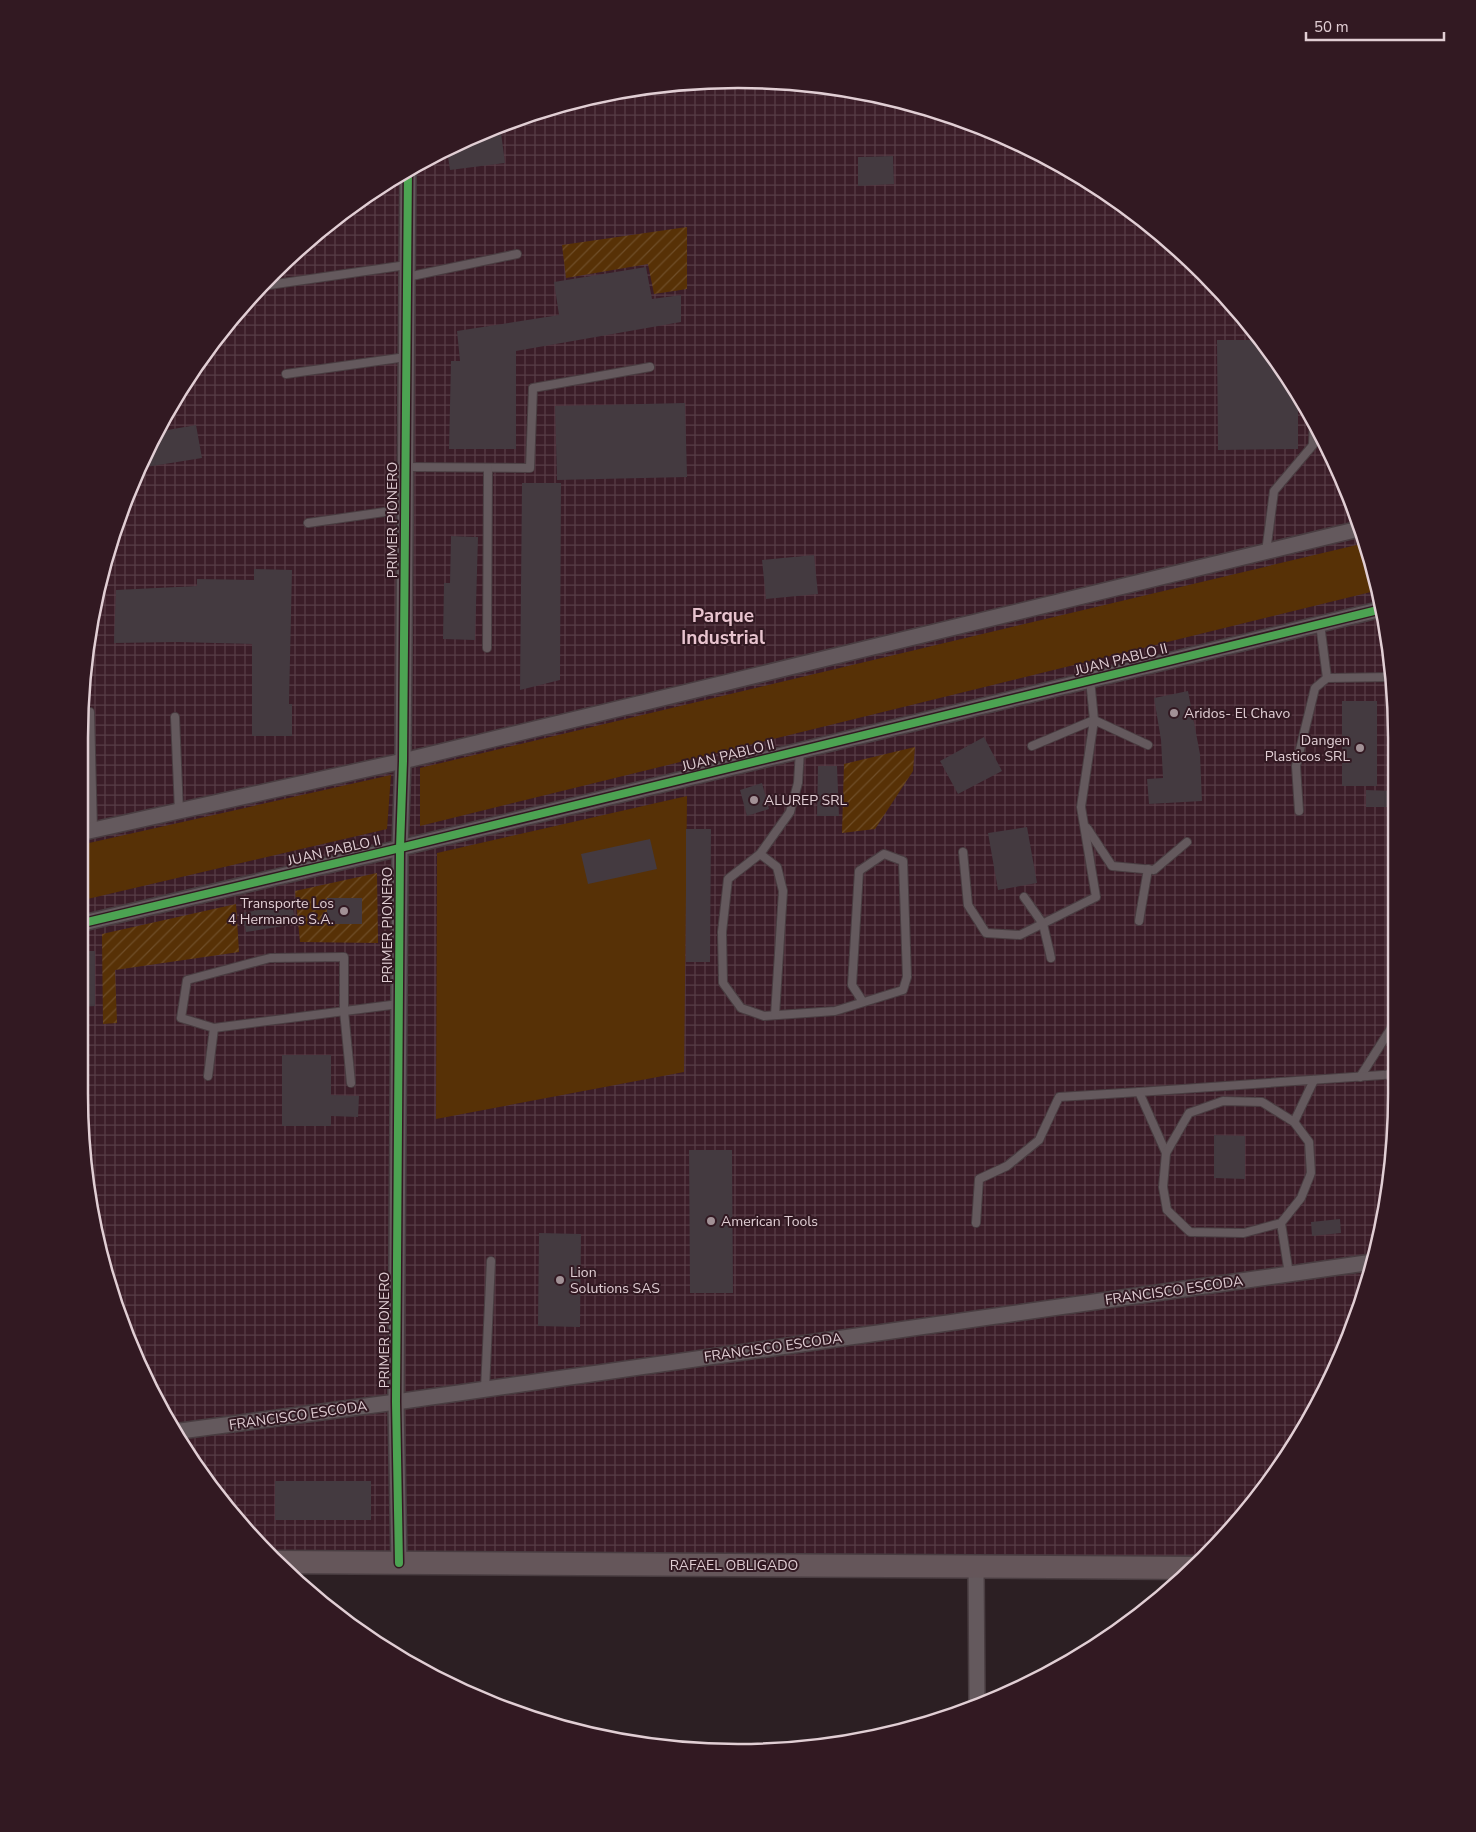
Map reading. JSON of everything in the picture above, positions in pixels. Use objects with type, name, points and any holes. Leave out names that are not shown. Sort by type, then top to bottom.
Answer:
[{"type":"street","name":"PRIMER PIONERO","points":[[399,1563],[396,1402],[408,178]]},
{"type":"street","points":[[88,832],[403,760],[1354,530]]},
{"type":"street","name":"JUAN PABLO II","points":[[88,922],[400,848],[1376,610]]},
{"type":"street","name":"FRANCISCO ESCODA","points":[[182,1431],[396,1402],[1366,1263]]},
{"type":"street","name":"RAFAEL OBLIGADO","points":[[287,1562],[1183,1568]]},
{"type":"street","points":[[976,1567],[977,1699]]},
{"type":"lane","points":[[272,285],[407,271],[517,254]]},
{"type":"lane","points":[[286,374],[406,357]]},
{"type":"lane","points":[[405,467],[530,468],[533,388],[650,367]]},
{"type":"lane","points":[[1266,552],[1274,491],[1313,445],[1313,436]]},
{"type":"lane","points":[[487,648],[488,468]]},
{"type":"lane","points":[[308,523],[405,509]]},
{"type":"lane","points":[[1320,624],[1327,678]]},
{"type":"lane","points":[[1299,811],[1296,766],[1316,688],[1327,678],[1385,677]]},
{"type":"lane","points":[[963,852],[968,905],[986,933],[1020,935],[1096,897],[1081,807],[1094,720],[1090,680]]},
{"type":"lane","points":[[88,772],[90,712]]},
{"type":"lane","points":[[175,717],[179,811]]},
{"type":"lane","points":[[1032,746],[1094,720],[1148,745]]},
{"type":"lane","points":[[800,750],[798,783],[790,812],[760,854],[728,879],[722,932],[723,984],[741,1008],[764,1016],[835,1011],[903,990],[907,977],[903,861],[884,854],[859,871],[852,985],[863,1002]]},
{"type":"lane","points":[[1084,824],[1112,866],[1154,870],[1188,842]]},
{"type":"lane","points":[[760,854],[777,867],[783,891],[775,1015]]},
{"type":"lane","points":[[1139,921],[1148,869]]},
{"type":"lane","points":[[1024,897],[1043,924],[1051,958]]},
{"type":"lane","points":[[351,1083],[344,1011],[344,957],[270,958],[187,980],[182,1018],[214,1028],[344,1011],[399,1004]]},
{"type":"lane","points":[[208,1076],[214,1028]]},
{"type":"lane","points":[[1360,1077],[1388,1033]]},
{"type":"lane","points":[[976,1223],[979,1179],[1007,1166],[1039,1140],[1059,1097],[1388,1075]]},
{"type":"lane","points":[[1294,1122],[1314,1080]]},
{"type":"lane","points":[[1139,1092],[1166,1153]]},
{"type":"lane","points":[[1223,1101],[1262,1102],[1294,1122],[1309,1142],[1311,1173],[1301,1198],[1281,1223],[1244,1233],[1190,1232],[1167,1210],[1163,1188],[1166,1153],[1189,1113],[1223,1101]]},
{"type":"lane","points":[[1281,1223],[1288,1274]]},
{"type":"lane","points":[[485,1389],[491,1261]]},
{"type":"shaded area","points":[[695,89],[781,89],[823,93],[865,100],[947,122],[987,137],[1063,175],[1099,197],[1167,249],[1227,309],[1254,342],[1279,377],[1321,450],[1339,489],[1354,529],[1366,570],[1376,611],[1387,695],[1388,1094],[1387,1137],[1383,1179],[1376,1221],[1354,1303],[1339,1343],[1321,1382],[1279,1455],[1254,1490],[1227,1523],[1183,1568],[285,1560],[249,1523],[222,1490],[197,1455],[155,1382],[137,1343],[122,1303],[110,1262],[100,1221],[89,1137],[88,738],[89,695],[100,611],[122,529],[137,489],[175,413],[197,377],[222,342],[278,278],[309,249],[377,197],[450,155],[489,137],[529,122],[570,110],[611,100]]},
{"type":"shaded area","points":[[687,227],[687,289],[654,294],[648,264],[566,278],[562,245]]},
{"type":"shaded area","points":[[1359,545],[1371,592],[420,826],[420,768]]},
{"type":"shaded area","points":[[915,747],[913,771],[875,829],[842,833],[844,764]]},
{"type":"shaded area","points":[[391,775],[387,829],[88,899],[88,843]]},
{"type":"shaded area","points":[[687,796],[684,1072],[436,1119],[437,853]]},
{"type":"shaded area","points":[[377,873],[378,943],[300,942],[295,891]]},
{"type":"shaded area","points":[[236,904],[239,952],[115,970],[117,1023],[103,1024],[102,934]]},
{"type":"building","points":[[501,133],[505,163],[450,170],[448,156]]},
{"type":"building","points":[[893,156],[894,184],[858,186],[858,157]]},
{"type":"building","points":[[646,267],[652,299],[681,295],[681,322],[516,351],[516,449],[449,449],[451,361],[460,361],[457,331],[559,315],[554,282]]},
{"type":"building","points":[[1217,340],[1252,340],[1279,377],[1298,408],[1298,449],[1218,450]]},
{"type":"building","points":[[685,403],[687,477],[557,480],[555,406]]},
{"type":"building","points":[[196,425],[202,458],[147,467],[166,430]]},
{"type":"building","points":[[522,483],[561,483],[560,680],[520,690]]},
{"type":"building","points":[[451,536],[478,537],[475,640],[443,639],[444,583],[450,583]]},
{"type":"building","points":[[814,555],[818,594],[766,599],[762,560]]},
{"type":"building","points":[[254,569],[292,570],[289,704],[292,704],[292,736],[252,736],[252,644],[114,643],[116,590],[197,586],[197,579],[254,580]]},
{"type":"building","points":[[1188,691],[1200,754],[1202,801],[1149,804],[1147,779],[1163,778],[1161,740],[1154,698]]},
{"type":"building","name":"Dangen Plasticos SRL","points":[[1342,701],[1377,701],[1377,786],[1342,786]]},
{"type":"building","points":[[984,737],[1002,771],[958,794],[940,761]]},
{"type":"building","points":[[818,766],[837,766],[839,816],[817,816]]},
{"type":"building","name":"ALUREP SRL","points":[[762,783],[769,809],[747,816],[740,790]]},
{"type":"building","points":[[1366,790],[1388,791],[1388,807],[1366,807]]},
{"type":"building","points":[[1027,827],[1037,883],[998,890],[988,833]]},
{"type":"building","points":[[686,829],[711,829],[710,962],[686,962]]},
{"type":"building","points":[[650,839],[657,869],[588,884],[581,854]]},
{"type":"building","name":"Transporte Los 4 Hermanos S.A.","points":[[327,898],[362,898],[362,924],[327,924]]},
{"type":"building","points":[[292,904],[296,924],[246,932],[242,913]]},
{"type":"building","points":[[88,951],[95,951],[95,1006],[88,1006]]},
{"type":"building","points":[[282,1055],[331,1055],[331,1095],[359,1096],[358,1117],[331,1116],[331,1126],[282,1126]]},
{"type":"building","points":[[1214,1135],[1245,1136],[1245,1179],[1214,1178]]},
{"type":"building","name":"American Tools","points":[[689,1150],[732,1150],[733,1293],[690,1293]]},
{"type":"building","points":[[1340,1219],[1341,1233],[1312,1236],[1311,1222]]},
{"type":"building","name":"Lion Solutions SAS","points":[[539,1233],[581,1234],[580,1327],[538,1326]]},
{"type":"building","points":[[275,1481],[371,1481],[371,1520],[275,1520]]},
{"type":"cycle path","points":[[399,1563],[396,1402],[408,178]]},
{"type":"cycle path","points":[[88,922],[400,848],[1376,610]]},
{"type":"place","name":"Aridos- El Chavo","points":[[1174,713]]},
{"type":"place","name":"Dangen Plasticos SRL","points":[[1360,748]]},
{"type":"place","name":"ALUREP SRL","points":[[754,800]]},
{"type":"place","name":"Transporte Los 4 Hermanos S.A.","points":[[344,911]]},
{"type":"place","name":"American Tools","points":[[711,1221]]},
{"type":"place","name":"Lion Solutions SAS","points":[[560,1280]]},
{"type":"district","name":"Parque Industrial","points":[[723,626]]}]
